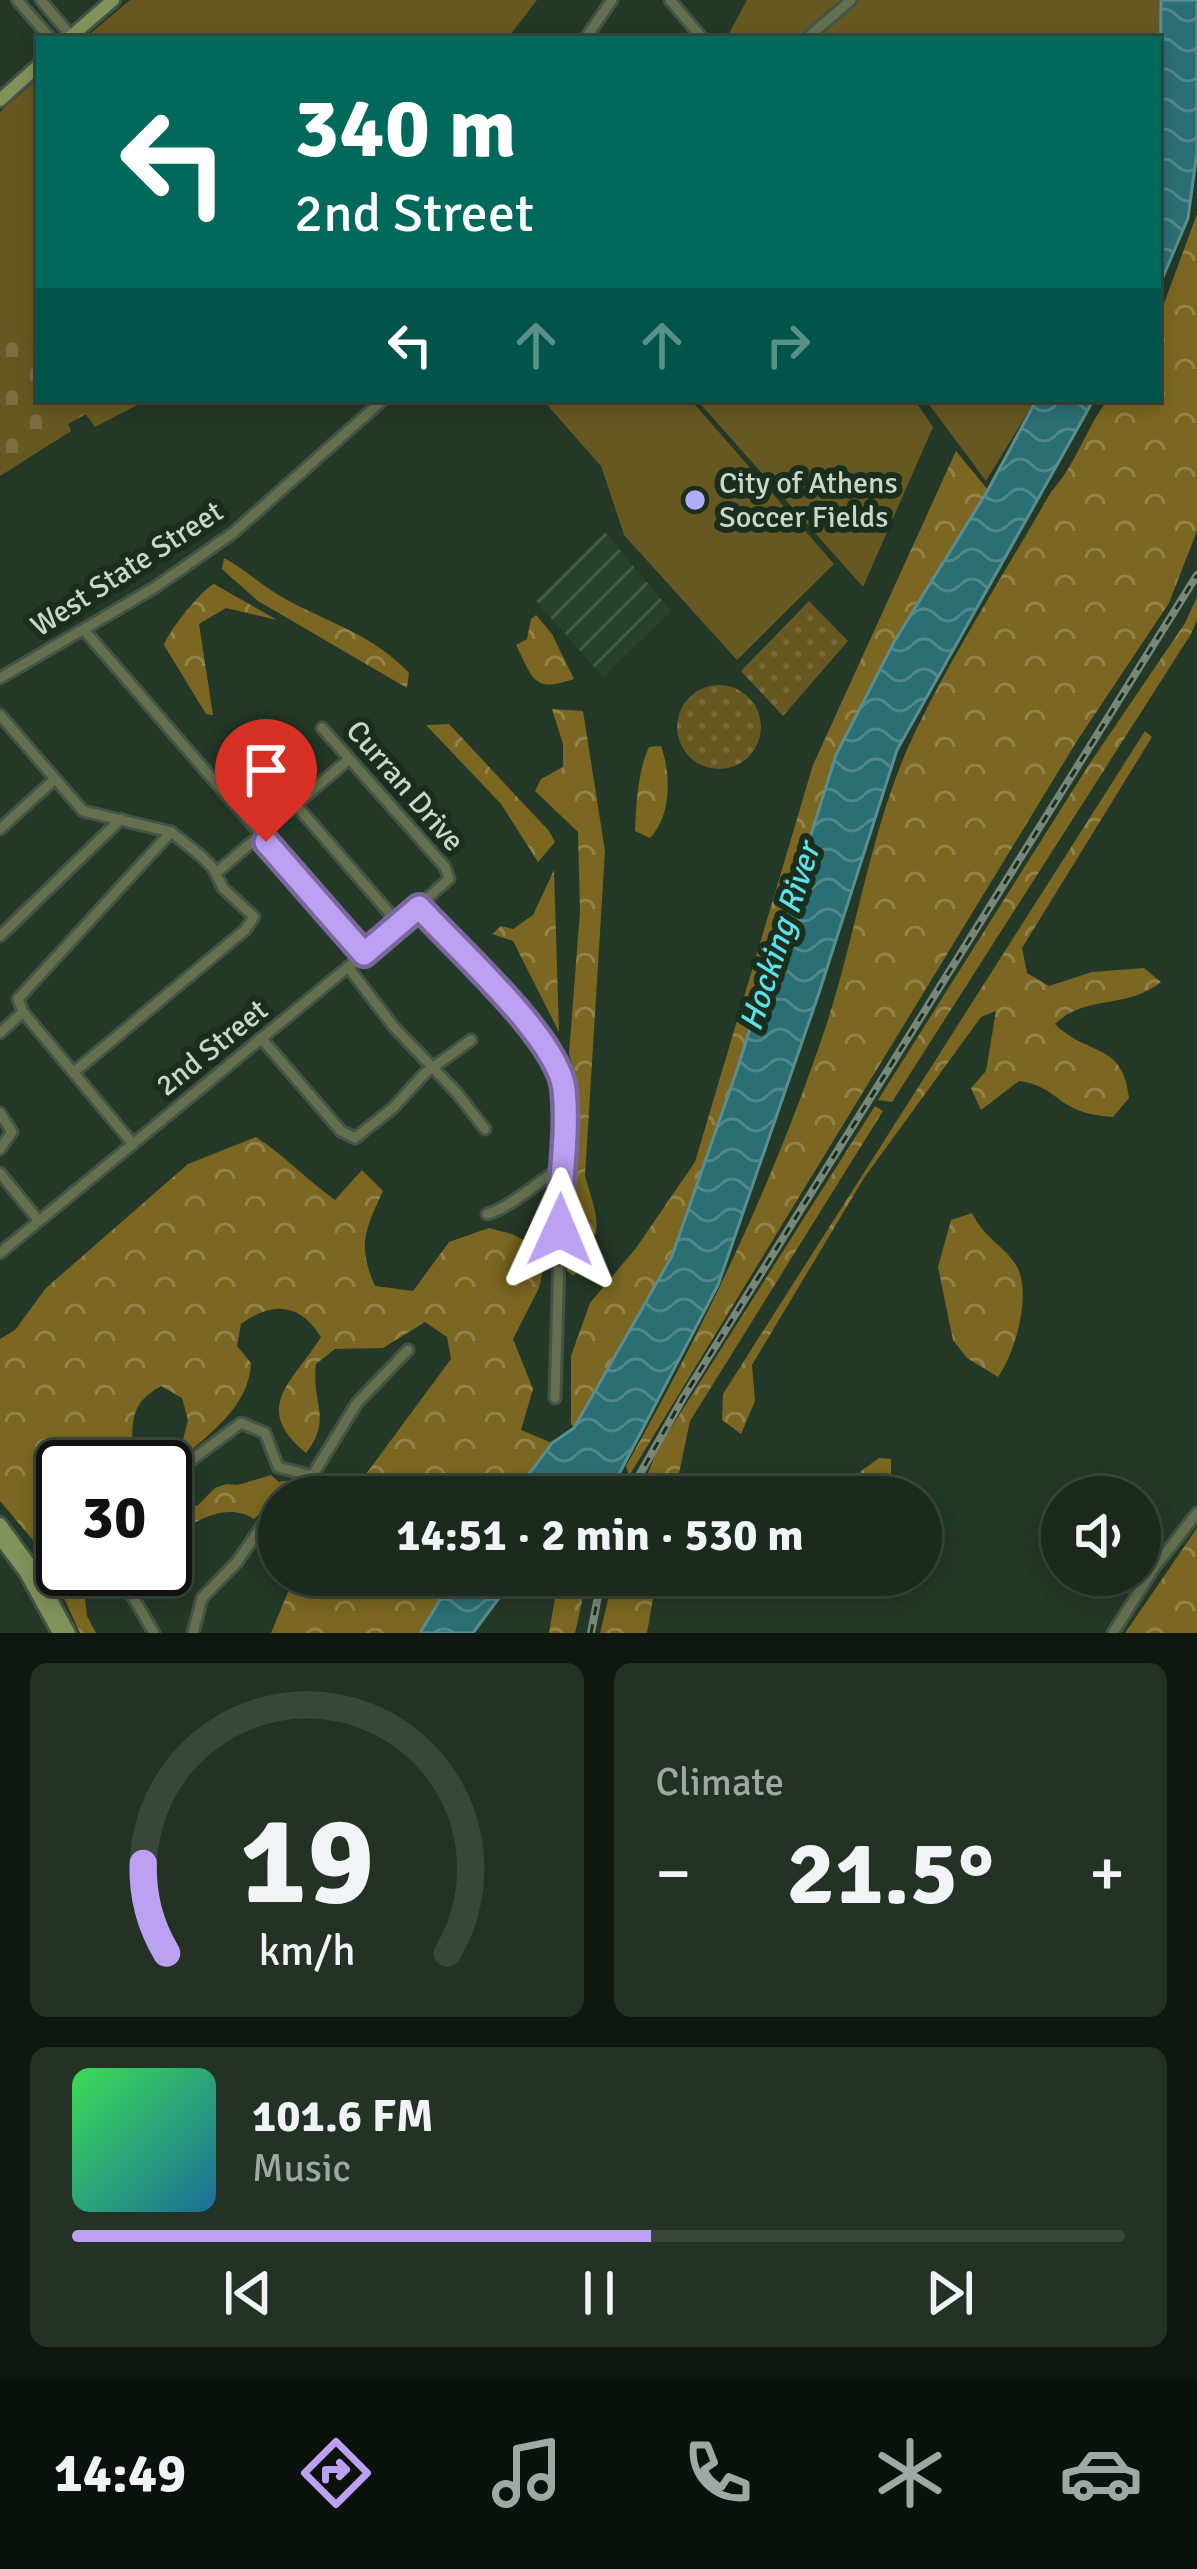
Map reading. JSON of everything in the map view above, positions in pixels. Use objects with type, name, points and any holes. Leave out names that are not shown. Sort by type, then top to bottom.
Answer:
[{"type":"main road","points":[[72,36],[113,0]]},
{"type":"main road","points":[[0,100],[36,68]]},
{"type":"main road","points":[[0,1524],[38,1576],[69,1633]]},
{"type":"main road","points":[[0,1538],[26,1573],[59,1633]]},
{"type":"street","points":[[587,36],[612,0]]},
{"type":"street","points":[[670,0],[701,36]]},
{"type":"street","points":[[809,36],[851,0]]},
{"type":"street","points":[[28,2],[68,36]]},
{"type":"street","points":[[28,2],[49,36]]},
{"type":"street","name":"West State Street","points":[[0,679],[233,533],[381,402]]},
{"type":"street","points":[[84,630],[364,954]]},
{"type":"street","points":[[0,716],[83,811],[171,832],[192,847],[216,873],[221,886],[253,913],[252,924],[74,1072]]},
{"type":"street","name":"Curran Drive","points":[[322,728],[450,876]]},
{"type":"street","points":[[216,873],[349,759]]},
{"type":"street","points":[[0,829],[56,779]]},
{"type":"street","points":[[296,805],[399,924]]},
{"type":"street","points":[[0,936],[121,819]]},
{"type":"street","points":[[133,1144],[18,1000],[171,832]]},
{"type":"street","name":"2nd Street","points":[[0,1252],[364,954],[450,876]]},
{"type":"street","points":[[419,907],[513,1005],[560,1075],[565,1106],[555,1398]]},
{"type":"street","points":[[348,967],[394,1027],[485,1129]]},
{"type":"street","points":[[0,1033],[23,1012]]},
{"type":"street","points":[[261,1038],[351,1138],[363,1135],[471,1040]]},
{"type":"street","points":[[0,1113],[12,1132],[0,1149]]},
{"type":"street","points":[[487,1214],[500,1211],[560,1168]]},
{"type":"street","points":[[0,1173],[39,1221]]},
{"type":"street","points":[[192,1460],[241,1423],[265,1433],[278,1467],[312,1476],[357,1403],[408,1351]]},
{"type":"street","points":[[1114,1633],[1154,1568],[1197,1513]]},
{"type":"street","points":[[193,1633],[202,1598],[258,1533]]},
{"type":"street","points":[[131,1596],[154,1633]]},
{"type":"shaded area","points":[[605,532],[671,611],[603,677],[536,601]]},
{"type":"green space","points":[[130,0],[537,0],[509,36],[88,36]]},
{"type":"green space","points":[[747,0],[1161,0],[1160,36],[728,36]]},
{"type":"green space","points":[[36,81],[36,355],[0,314],[0,112]]},
{"type":"green space","points":[[1197,214],[1197,531],[1169,603],[1077,741],[629,1476],[626,1466],[711,1306],[784,1140],[826,1026],[887,802],[916,730],[964,639],[1106,402],[1161,402],[1161,312]]},
{"type":"green space","points":[[0,314],[36,355],[36,402],[78,402],[88,413],[68,424],[71,431],[0,476]]},
{"type":"green space","points":[[77,402],[143,402],[95,427]]},
{"type":"green space","name":"City of Athens Soccer Fields","points":[[545,402],[693,402],[834,564],[737,660],[624,535],[601,466]]},
{"type":"green space","points":[[699,402],[916,402],[933,427],[863,587]]},
{"type":"green space","points":[[927,402],[1034,402],[986,481]]},
{"type":"green space","points":[[956,451],[988,490],[894,642],[836,755],[737,1070],[672,1256],[574,1428],[571,1356],[590,1303],[636,1248],[695,1162],[813,765]]},
{"type":"green space","points":[[224,558],[287,600],[382,649],[409,673],[407,688],[258,601],[222,569]]},
{"type":"green space","points":[[214,584],[277,620],[226,608],[199,624],[213,715],[206,714],[164,645],[186,612]]},
{"type":"green space","points":[[1197,597],[1197,620],[1191,634],[892,1102],[878,1100],[1088,766],[1185,623]]},
{"type":"green space","points":[[809,601],[848,641],[783,716],[741,671]]},
{"type":"green space","points":[[536,615],[552,634],[574,679],[550,684],[531,674],[516,645],[527,639]]},
{"type":"green space","points":[[719,685],[749,697],[761,727],[749,757],[719,769],[689,757],[677,727],[689,697]]},
{"type":"green space","points":[[552,709],[583,711],[605,851],[585,1176],[596,1228],[574,1276],[567,1271],[564,1132],[579,1118],[569,1054],[580,911],[578,832],[535,791],[541,779],[563,767],[563,744]]},
{"type":"green space","points":[[449,724],[549,831],[555,842],[538,862],[501,804],[426,725]]},
{"type":"green space","points":[[1145,731],[1152,737],[1022,948],[1027,973],[1049,986],[1092,972],[1144,968],[1161,982],[1134,996],[1080,1009],[1055,1024],[1112,1058],[1120,1067],[1129,1098],[1113,1117],[1098,1115],[1019,1081],[981,1110],[971,1088],[986,1071],[996,1011],[981,1017],[864,1178],[752,1365],[755,1401],[741,1434],[722,1420],[723,1394]]},
{"type":"green space","points":[[661,746],[668,794],[650,838],[635,831],[638,788],[649,747]]},
{"type":"green space","points":[[554,870],[559,1032],[513,941],[492,934],[501,926],[513,929],[533,915]]},
{"type":"green space","points":[[875,1106],[883,1111],[690,1421],[678,1476],[647,1476],[657,1450]]},
{"type":"green space","points":[[256,1137],[335,1200],[362,1170],[383,1191],[365,1248],[375,1286],[413,1291],[449,1242],[489,1228],[547,1252],[539,1288],[513,1339],[533,1389],[521,1430],[552,1443],[528,1476],[365,1476],[451,1359],[447,1337],[425,1322],[383,1348],[335,1349],[316,1364],[320,1420],[306,1453],[289,1437],[279,1408],[282,1394],[321,1337],[304,1317],[274,1309],[241,1324],[237,1346],[251,1363],[249,1379],[235,1407],[192,1449],[192,1440],[183,1440],[188,1420],[182,1398],[161,1386],[136,1411],[132,1440],[36,1440],[36,1544],[0,1501],[0,1339],[15,1330],[46,1288],[188,1164]]},
{"type":"green space","points":[[972,1213],[1011,1258],[1021,1277],[1020,1322],[998,1377],[967,1358],[953,1340],[938,1267],[951,1220]]},
{"type":"green space","points":[[879,1458],[891,1459],[891,1476],[859,1476]]},
{"type":"green space","points":[[258,1479],[258,1515],[254,1519],[219,1513],[192,1525],[192,1507],[215,1488]]},
{"type":"green space","points":[[1197,1528],[1197,1633],[1125,1633],[1150,1596],[1161,1596],[1161,1580]]},
{"type":"green space","points":[[63,1596],[85,1596],[87,1616],[96,1633],[80,1633]]},
{"type":"green space","points":[[286,1596],[442,1596],[420,1633],[271,1633]]},
{"type":"green space","points":[[555,1596],[583,1596],[575,1633],[549,1633]]},
{"type":"green space","points":[[609,1596],[653,1596],[647,1633],[600,1633]]},
{"type":"water","points":[[1161,0],[1197,0],[1197,152],[1188,218],[1161,282],[1161,36]]},
{"type":"water","name":"Hocking River","points":[[1035,402],[1092,402],[897,750],[718,1285],[618,1476],[528,1476],[552,1443],[574,1428],[672,1256],[737,1070],[836,755],[894,642],[988,490]]},
{"type":"water","points":[[442,1596],[500,1596],[473,1633],[420,1633]]},
{"type":"railway","points":[[639,1476],[1197,575]]},
{"type":"railway","points":[[591,1633],[598,1596]]},
{"type":"place","name":"City of Athens Soccer Fields","points":[[695,500]]},
{"type":"route","points":[[266,842],[364,954],[419,907],[532,1029],[564,1085],[560,1230]]}]
